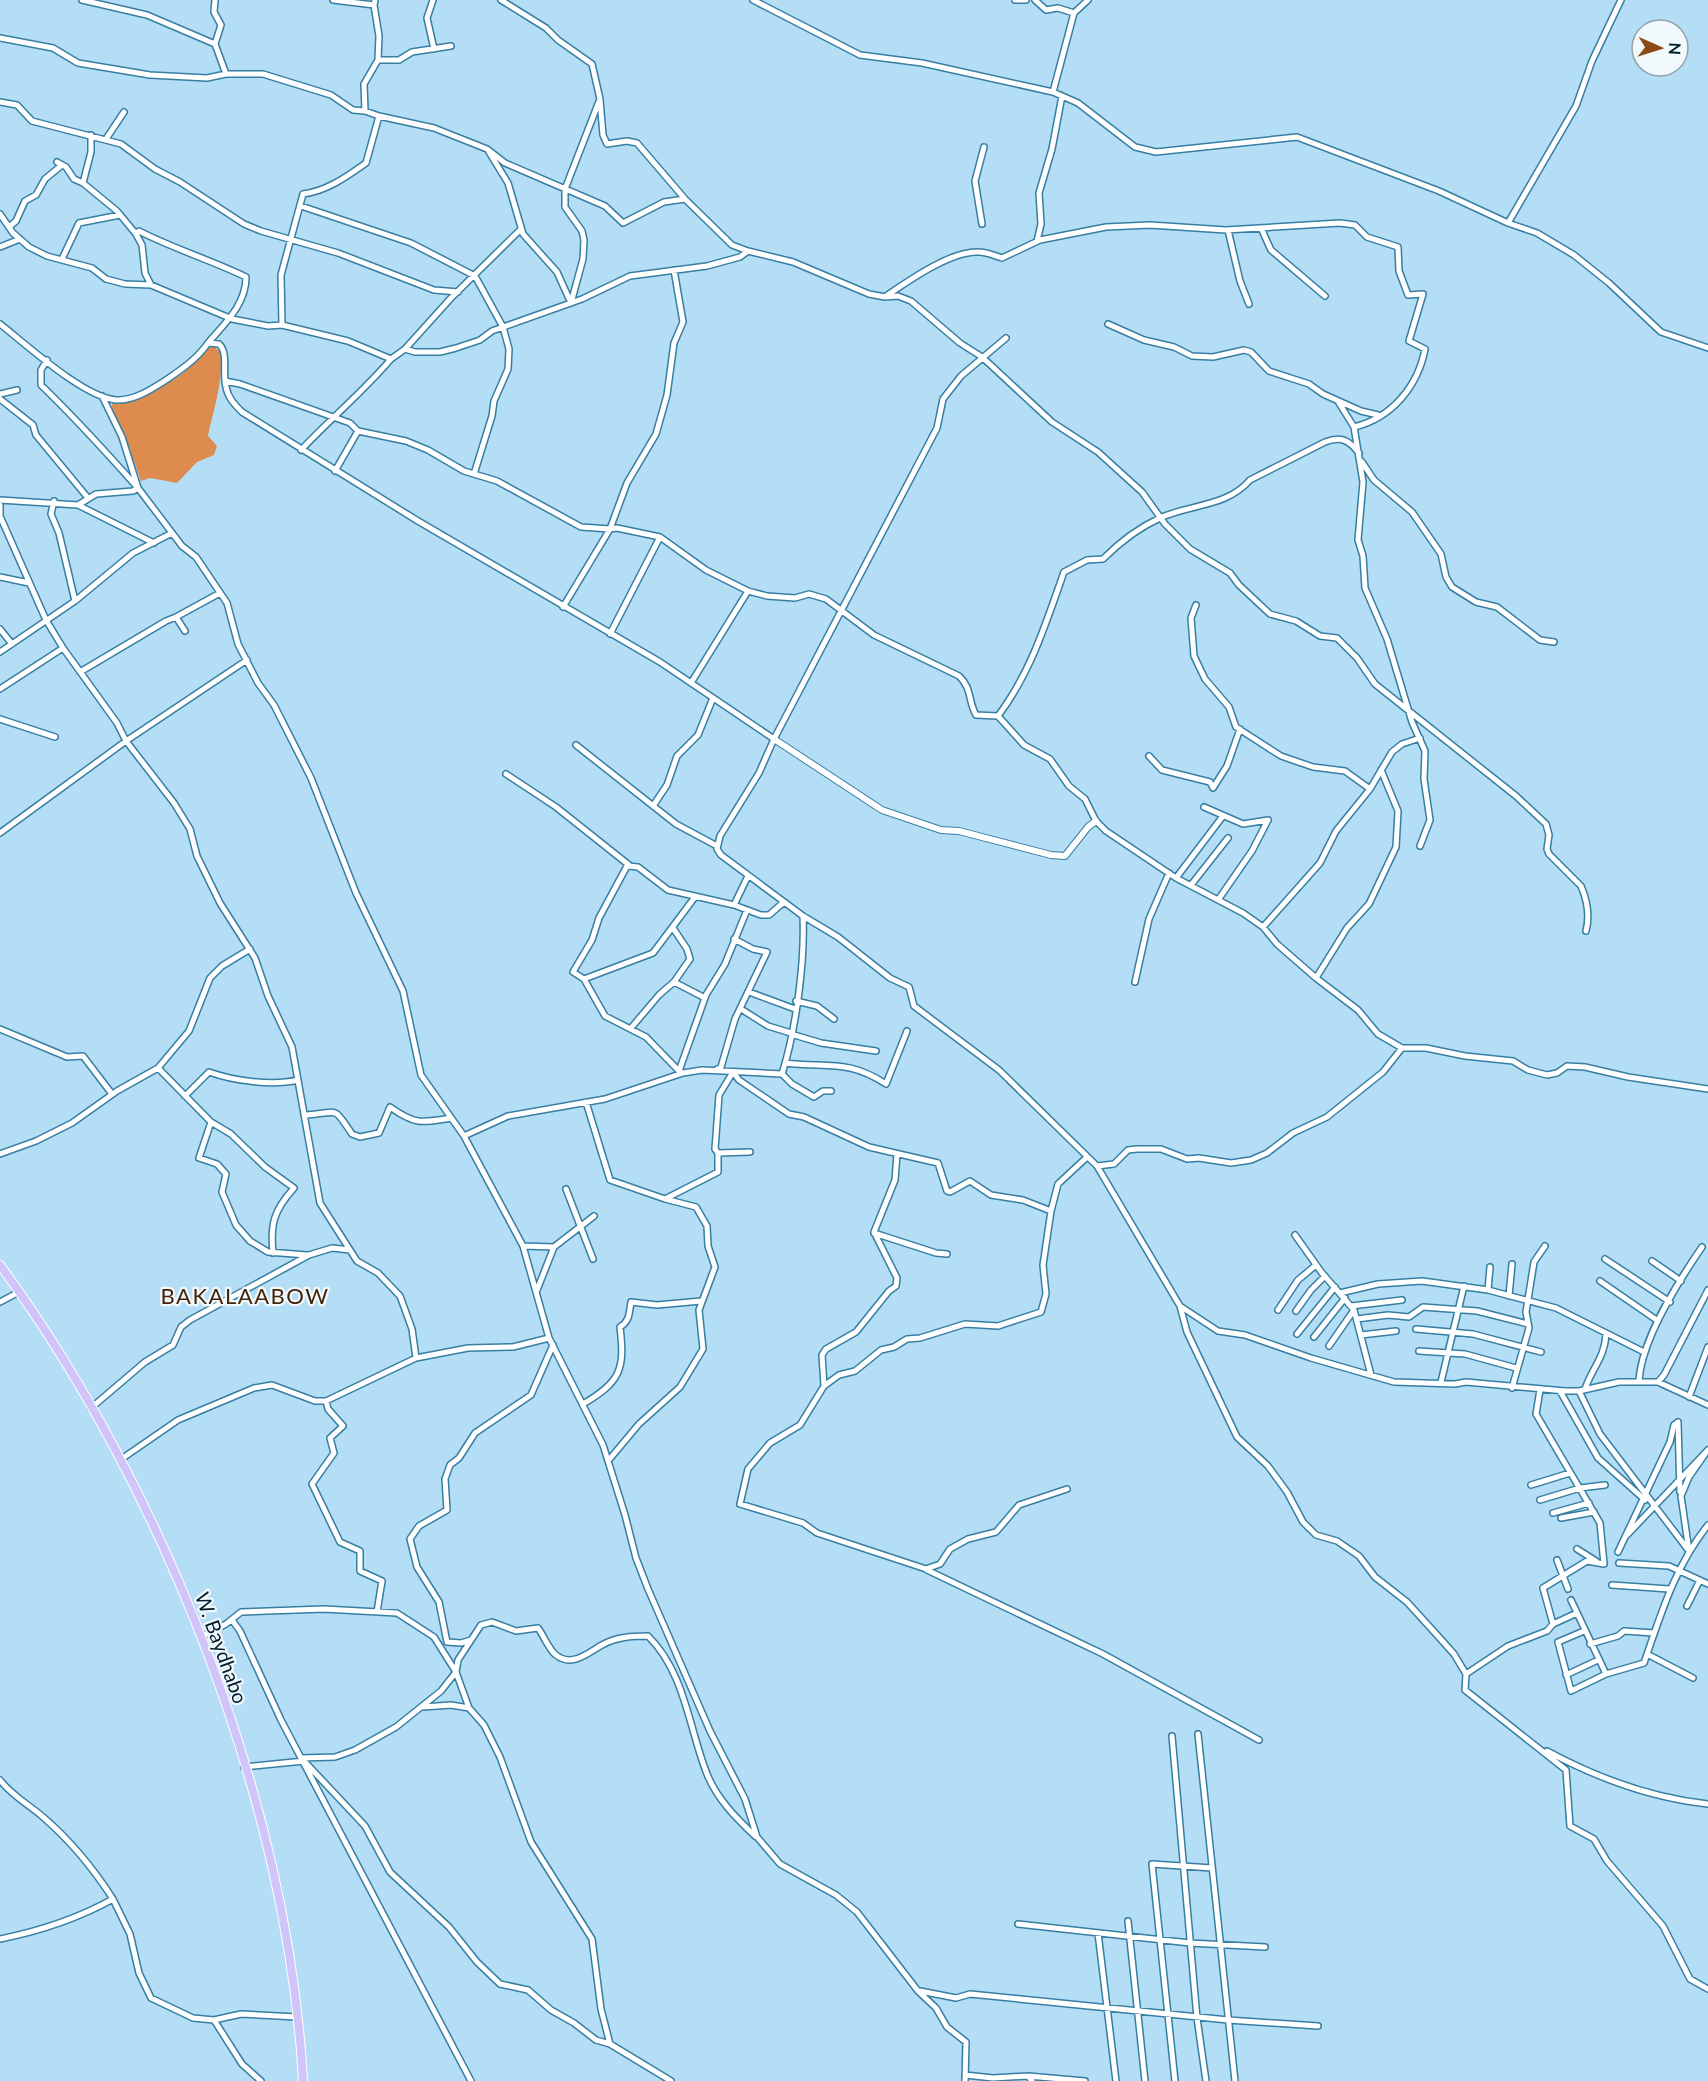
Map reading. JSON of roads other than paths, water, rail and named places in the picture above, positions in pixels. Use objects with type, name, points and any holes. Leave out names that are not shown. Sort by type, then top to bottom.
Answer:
[{"type":"main road","name":"W. Baydhabo","points":[[0,1265],[20,1292],[120,1460],[187,1600],[201,1637],[244,1767],[279,1896],[297,2017],[303,2081]]},
{"type":"street","points":[[82,0],[147,15],[214,44]]},
{"type":"street","points":[[215,0],[214,12],[221,25],[214,44],[226,74]]},
{"type":"street","points":[[333,0],[374,2],[379,36],[378,60],[364,84],[364,111]]},
{"type":"street","points":[[433,0],[428,18],[434,49]]},
{"type":"street","points":[[501,0],[546,28],[558,40],[592,64],[600,99],[603,135],[607,144],[627,141],[637,143],[685,199],[732,245],[793,262],[869,294],[885,297],[898,296],[911,301],[960,343],[982,357],[1035,408],[1098,452],[1142,492],[1160,518],[1190,549],[1230,573],[1239,585],[1270,614],[1296,621],[1320,636],[1337,638],[1357,658],[1375,684],[1516,796],[1546,824],[1549,835],[1547,849],[1549,854],[1581,886],[1584,892],[1588,920],[1586,931]]},
{"type":"street","points":[[753,0],[860,55],[922,63],[1053,92],[1078,103],[1135,147],[1156,152],[1297,136],[1439,190],[1508,224],[1537,233],[1574,255],[1609,283],[1661,332],[1708,348]]},
{"type":"street","points":[[1015,0],[1026,0]]},
{"type":"street","points":[[1035,0],[1046,10],[1058,8],[1074,13]]},
{"type":"street","points":[[1053,92],[1074,13],[1088,0]]},
{"type":"street","points":[[1508,224],[1576,106],[1593,61],[1621,0]]},
{"type":"street","points":[[0,38],[53,48],[78,63],[117,70],[207,78],[226,74],[263,74],[331,95],[353,110],[434,128],[487,149],[506,163],[605,206],[623,223],[664,202],[685,199]]},
{"type":"street","points":[[378,60],[399,60],[412,52],[451,46]]},
{"type":"street","points":[[1037,241],[1041,224],[1039,193],[1052,149],[1062,96]]},
{"type":"street","points":[[571,303],[581,271],[584,240],[582,231],[566,207],[565,189],[600,99]]},
{"type":"street","points":[[0,102],[17,105],[32,121],[121,144],[155,169],[180,182],[244,224],[338,253],[434,290],[458,292]]},
{"type":"street","points":[[106,139],[124,112]]},
{"type":"street","points":[[282,326],[281,275],[303,194],[338,183],[366,163],[379,116]]},
{"type":"street","points":[[83,183],[91,152],[91,135]]},
{"type":"street","points":[[982,224],[975,181],[984,147]]},
{"type":"street","points":[[487,149],[508,183],[521,229],[557,272],[571,303]]},
{"type":"street","points":[[9,227],[16,221],[25,201],[36,195],[45,179],[59,163],[74,179],[83,183],[120,215],[136,234],[142,245],[145,273],[151,285]]},
{"type":"street","points":[[300,206],[411,243],[475,276],[503,327],[509,349],[508,369],[494,400],[492,416],[474,474]]},
{"type":"street","points":[[0,214],[20,239],[47,255],[92,268],[106,279],[125,284],[151,285],[232,319],[268,326],[282,326],[348,340],[392,359]]},
{"type":"street","points":[[62,259],[79,223],[120,215]]},
{"type":"street","points":[[885,297],[910,279],[952,259],[978,251],[1002,258],[1037,241],[1106,227],[1150,225],[1228,230],[1340,223],[1355,225],[1366,237],[1398,247],[1399,271],[1408,295],[1423,294],[1409,341],[1425,349],[1414,383],[1391,409],[1354,427]]},
{"type":"street","points":[[1261,228],[1271,250],[1325,296]]},
{"type":"street","points":[[301,450],[333,417],[356,398],[392,359],[405,349],[521,229]]},
{"type":"street","points":[[1228,230],[1240,281],[1249,304]]},
{"type":"street","points":[[0,324],[47,360],[102,396],[117,400],[134,398],[154,388],[193,361],[232,319],[244,291],[246,277],[219,263],[179,250],[139,231],[136,234]]},
{"type":"street","points":[[0,247],[20,239]]},
{"type":"street","points":[[405,349],[415,352],[440,352],[456,348],[503,327],[571,303],[630,276],[707,266],[740,257],[748,251]]},
{"type":"street","points":[[563,607],[610,529],[627,483],[656,434],[667,395],[674,343],[683,322],[674,270]]},
{"type":"street","points":[[1108,324],[1144,340],[1174,347],[1192,356],[1213,357],[1244,350],[1251,352],[1269,371],[1309,384],[1338,402],[1368,414],[1379,414]]},
{"type":"street","points":[[717,846],[720,836],[759,773],[774,739],[937,428],[943,399],[961,376],[1006,338]]},
{"type":"street","points":[[208,344],[219,344],[223,348],[225,381],[232,401],[242,412],[335,471],[691,683],[882,810],[941,830],[959,831],[1052,855],[1065,856],[1088,827],[1096,821]]},
{"type":"street","points":[[47,360],[41,370],[41,385],[86,433],[105,448],[182,546],[196,557],[227,603],[238,644],[258,683],[274,705],[311,778],[356,893],[403,991],[421,1075],[464,1136],[524,1246],[549,1338],[560,1363],[584,1404],[608,1461],[626,1515],[636,1558],[652,1599],[711,1731],[745,1799],[757,1837]]},
{"type":"street","points":[[225,381],[240,384],[350,423],[358,431],[406,441],[474,474],[496,481],[581,526],[660,537],[706,570],[748,591],[767,596],[795,598],[809,594],[826,599],[874,635],[960,676],[969,686],[971,707],[976,715],[998,716],[1024,745],[1050,759],[1069,786],[1085,800],[1096,821],[1106,831],[1176,878],[1263,927],[1277,944],[1358,1010],[1378,1034],[1402,1048],[1426,1048],[1465,1056],[1513,1061],[1528,1070],[1547,1075],[1557,1073],[1568,1066],[1585,1067],[1646,1081],[1708,1089]]},
{"type":"street","points":[[0,394],[17,390]]},
{"type":"street","points":[[102,396],[122,437],[138,488]]},
{"type":"street","points":[[0,399],[5,400],[33,425],[36,435],[88,498]]},
{"type":"street","points":[[1338,402],[1354,427],[1359,454],[1363,482],[1358,540],[1364,556],[1365,588],[1388,639],[1408,709],[1425,751],[1424,779],[1430,817],[1420,846]]},
{"type":"street","points":[[335,471],[358,431]]},
{"type":"street","points":[[998,716],[1012,697],[1036,651],[1064,572],[1087,560],[1103,559],[1117,544],[1160,518],[1199,508],[1231,495],[1243,488],[1250,480],[1335,438],[1345,439],[1359,454],[1363,466],[1374,480],[1412,512],[1441,554],[1446,577],[1452,587],[1476,602],[1497,607],[1540,640],[1554,642]]},
{"type":"street","points":[[78,505],[96,494],[133,491],[138,488]]},
{"type":"street","points":[[0,500],[54,501],[78,505],[154,543]]},
{"type":"street","points":[[54,501],[51,514],[59,533],[75,601]]},
{"type":"street","points":[[0,505],[0,516],[46,620],[63,648],[117,723],[126,741],[174,803],[190,829],[197,856],[220,903],[250,949],[268,996],[286,1031],[306,1115],[320,1203],[357,1261],[378,1273],[400,1296],[412,1329],[416,1358]]},
{"type":"street","points":[[0,652],[75,601],[133,553],[172,533]]},
{"type":"street","points":[[610,634],[660,537]]},
{"type":"street","points":[[0,576],[29,583]]},
{"type":"street","points":[[691,683],[748,591]]},
{"type":"street","points":[[80,672],[151,629],[220,593]]},
{"type":"street","points":[[1196,605],[1191,618],[1194,656],[1205,679],[1229,708],[1240,729],[1281,756],[1313,767],[1345,771],[1370,789]]},
{"type":"street","points":[[176,617],[185,631]]},
{"type":"street","points":[[0,629],[12,644]]},
{"type":"street","points":[[0,688],[63,648]]},
{"type":"street","points":[[0,833],[126,741],[247,660]]},
{"type":"street","points":[[653,806],[667,785],[677,756],[698,735],[713,698]]},
{"type":"street","points":[[0,719],[55,737]]},
{"type":"street","points":[[1149,756],[1162,770],[1210,782],[1213,788],[1227,766],[1240,729]]},
{"type":"street","points":[[1263,927],[1320,863],[1336,831],[1370,789],[1392,752],[1402,744],[1420,738]]},
{"type":"street","points":[[576,745],[690,834],[717,846],[722,855],[748,876],[803,916],[838,937],[890,978],[909,987],[914,1006],[999,1070],[1086,1158],[1097,1166],[1180,1306],[1187,1332],[1237,1437],[1268,1466],[1287,1492],[1303,1522],[1316,1535],[1337,1541],[1359,1556],[1375,1576],[1407,1602],[1437,1635],[1454,1654],[1466,1674],[1466,1690],[1566,1770],[1570,1826],[1594,1839],[1607,1861],[1663,1926],[1690,1979],[1708,1989]]},
{"type":"street","points":[[1316,978],[1347,928],[1369,904],[1396,847],[1398,811],[1381,770]]},
{"type":"street","points":[[506,774],[556,807],[629,865],[652,876],[668,890],[734,905],[765,916],[784,902]]},
{"type":"street","points":[[1204,807],[1243,824],[1268,820],[1252,851],[1218,900]]},
{"type":"street","points":[[1176,878],[1223,816]]},
{"type":"street","points":[[1191,885],[1228,838]]},
{"type":"street","points":[[629,865],[599,918],[592,940],[573,972],[584,980],[604,1016],[646,1037],[681,1072]]},
{"type":"street","points":[[1135,982],[1149,919],[1169,873]]},
{"type":"street","points":[[734,905],[748,876]]},
{"type":"street","points":[[584,980],[653,953],[695,897]]},
{"type":"street","points":[[681,1072],[705,998],[725,964],[747,910]]},
{"type":"street","points":[[782,1074],[791,1033],[804,943],[803,916]]},
{"type":"street","points":[[631,1028],[659,995],[674,982],[690,959],[687,949],[673,928]]},
{"type":"street","points":[[714,1071],[721,1067],[729,1036],[767,952],[753,949],[734,939]]},
{"type":"street","points":[[0,1154],[72,1123],[112,1094],[158,1068],[189,1031],[210,978],[222,966],[250,949]]},
{"type":"street","points":[[674,982],[705,998]]},
{"type":"street","points":[[749,992],[795,1009]]},
{"type":"street","points":[[796,1001],[817,1006],[834,1019]]},
{"type":"street","points":[[741,1009],[768,1026],[820,1043],[876,1051]]},
{"type":"street","points":[[0,1029],[67,1057],[83,1056],[112,1094]]},
{"type":"street","points":[[785,1063],[852,1067],[886,1084],[907,1031]]},
{"type":"street","points":[[1097,1166],[1114,1164],[1128,1150],[1137,1149],[1161,1149],[1187,1160],[1199,1158],[1231,1163],[1251,1160],[1266,1153],[1293,1132],[1327,1117],[1383,1072],[1402,1048]]},
{"type":"street","points":[[158,1068],[212,1122],[231,1134],[265,1167],[294,1188],[281,1202],[271,1228],[273,1253]]},
{"type":"street","points":[[185,1096],[209,1072],[222,1077],[275,1082],[298,1080]]},
{"type":"street","points":[[464,1136],[508,1116],[586,1102],[651,1086],[681,1072],[782,1074],[814,1097],[823,1090],[831,1091]]},
{"type":"street","points":[[733,1072],[739,1080],[782,1111],[804,1117],[869,1147],[938,1163],[946,1191],[950,1192],[973,1181],[991,1195],[1023,1200],[1051,1211]]},
{"type":"street","points":[[665,1199],[718,1172],[715,1139],[719,1095],[733,1072]]},
{"type":"street","points":[[586,1102],[610,1180],[696,1207],[707,1226],[708,1246],[715,1267],[699,1310],[704,1341],[696,1364],[680,1387],[639,1424],[608,1461]]},
{"type":"street","points":[[306,1115],[335,1111],[340,1114],[352,1134],[360,1137],[378,1133],[390,1107],[406,1119],[423,1123],[451,1118]]},
{"type":"street","points":[[212,1122],[199,1158],[218,1164],[226,1174],[222,1192],[236,1225],[250,1241],[273,1253],[309,1255]]},
{"type":"street","points":[[718,1153],[750,1152]]},
{"type":"street","points":[[897,1154],[895,1180],[874,1233],[898,1282],[856,1332],[826,1349],[822,1355],[826,1376],[824,1386],[800,1425],[770,1443],[748,1469],[740,1504],[803,1523],[817,1533],[926,1569],[1103,1654],[1259,1740]]},
{"type":"street","points":[[824,1386],[839,1375],[862,1366],[881,1350],[894,1347],[907,1339],[920,1338],[965,1324],[998,1326],[1023,1320],[1041,1312],[1047,1294],[1043,1265],[1051,1211],[1058,1184],[1086,1158]]},
{"type":"street","points":[[566,1189],[593,1259]]},
{"type":"street","points":[[536,1291],[554,1247],[594,1216]]},
{"type":"street","points":[[874,1233],[936,1253],[947,1254]]},
{"type":"street","points":[[1295,1235],[1316,1265],[1352,1308],[1357,1319],[1371,1375]]},
{"type":"street","points":[[524,1246],[554,1247]]},
{"type":"street","points":[[1512,1388],[1528,1324],[1528,1300],[1534,1262],[1545,1246]]},
{"type":"street","points":[[1639,1380],[1644,1352],[1658,1321],[1702,1247]]},
{"type":"street","points":[[91,1408],[145,1362],[173,1345],[181,1327],[190,1320],[309,1255],[332,1248],[350,1250]]},
{"type":"street","points":[[1605,1259],[1670,1302]]},
{"type":"street","points":[[1652,1261],[1681,1281]]},
{"type":"street","points":[[1509,1296],[1512,1264]]},
{"type":"street","points":[[1278,1310],[1298,1280],[1316,1265]]},
{"type":"street","points":[[1488,1290],[1490,1267]]},
{"type":"street","points":[[1296,1311],[1311,1290],[1325,1276]]},
{"type":"street","points":[[1314,1337],[1343,1296],[1363,1287],[1422,1281],[1488,1290],[1556,1308],[1644,1352]]},
{"type":"street","points":[[1600,1281],[1658,1321]]},
{"type":"street","points":[[1442,1383],[1464,1286]]},
{"type":"street","points":[[1297,1334],[1335,1287]]},
{"type":"street","points":[[1658,1382],[1664,1375],[1708,1290]]},
{"type":"street","points":[[0,1302],[20,1292]]},
{"type":"street","points":[[1329,1346],[1352,1308],[1402,1300]]},
{"type":"street","points":[[584,1404],[605,1392],[622,1368],[623,1346],[620,1327],[627,1323],[630,1317],[631,1302],[657,1305],[701,1301]]},
{"type":"street","points":[[1180,1306],[1218,1331],[1245,1335],[1318,1360],[1394,1382],[1466,1382],[1560,1391],[1582,1390],[1639,1380],[1658,1382],[1708,1405]]},
{"type":"street","points":[[1357,1319],[1388,1315],[1409,1317],[1423,1307],[1457,1309],[1528,1324]]},
{"type":"street","points":[[1416,1329],[1453,1331],[1541,1352]]},
{"type":"street","points":[[1361,1335],[1396,1331]]},
{"type":"street","points":[[1582,1390],[1605,1350],[1606,1334]]},
{"type":"street","points":[[120,1460],[178,1420],[254,1388],[272,1385],[315,1401],[326,1401],[416,1358],[468,1348],[513,1347],[549,1338]]},
{"type":"street","points":[[447,1642],[439,1602],[417,1567],[410,1539],[419,1526],[447,1510],[445,1479],[450,1465],[459,1458],[475,1433],[531,1395],[553,1345]]},
{"type":"street","points":[[1689,1397],[1708,1347]]},
{"type":"street","points":[[1419,1352],[1465,1354],[1516,1368]]},
{"type":"street","points":[[1540,1390],[1536,1414],[1600,1523],[1603,1542],[1604,1564],[1587,1561],[1543,1588],[1553,1624]]},
{"type":"street","points":[[1582,1390],[1600,1434],[1643,1496],[1689,1551]]},
{"type":"street","points":[[1560,1391],[1598,1458],[1643,1496]]},
{"type":"street","points":[[326,1401],[328,1409],[343,1426],[330,1438],[334,1453],[312,1484],[340,1542],[360,1551],[360,1572],[382,1581],[376,1612]]},
{"type":"street","points":[[1618,1552],[1670,1442],[1674,1425],[1678,1422],[1679,1479],[1689,1551]]},
{"type":"street","points":[[1624,1539],[1706,1452]]},
{"type":"street","points":[[1681,1496],[1689,1477],[1706,1452]]},
{"type":"street","points":[[1531,1485],[1570,1473]]},
{"type":"street","points":[[1540,1500],[1580,1488],[1605,1485]]},
{"type":"street","points":[[926,1569],[940,1564],[950,1549],[968,1539],[996,1532],[1019,1505],[1067,1489]]},
{"type":"street","points":[[1552,1513],[1589,1503]]},
{"type":"street","points":[[1562,1518],[1594,1512]]},
{"type":"street","points":[[1584,1631],[1558,1642],[1571,1691],[1606,1674],[1644,1663],[1670,1589],[1689,1551],[1708,1525]]},
{"type":"street","points":[[1577,1550],[1599,1563]]},
{"type":"street","points":[[1557,1560],[1568,1589]]},
{"type":"street","points":[[1619,1563],[1656,1564],[1679,1570],[1708,1584]]},
{"type":"street","points":[[1687,1606],[1700,1580]]},
{"type":"street","points":[[1612,1584],[1670,1589]]},
{"type":"street","points":[[1571,1600],[1606,1674]]},
{"type":"street","points":[[201,1637],[232,1620],[241,1612],[279,1609],[397,1613],[434,1637],[447,1642],[461,1643],[474,1639]]},
{"type":"street","points":[[1466,1674],[1508,1646],[1547,1631],[1553,1624],[1577,1614]]},
{"type":"street","points":[[232,1620],[471,2081]]},
{"type":"street","points":[[244,1767],[335,1757],[355,1750],[396,1727],[410,1713],[422,1707],[456,1672],[458,1660],[474,1639],[481,1625],[487,1622],[497,1623],[516,1631],[538,1628],[555,1655],[566,1660],[589,1656],[602,1645],[627,1637],[648,1636],[656,1644],[683,1694],[708,1776],[732,1814],[757,1837],[780,1864],[836,1896],[857,1912],[918,1990],[936,2008],[947,2027],[966,2042],[965,2078],[1085,2081]]},
{"type":"street","points":[[1590,1644],[1618,1636],[1624,1631],[1654,1633]]},
{"type":"street","points":[[434,1637],[456,1672],[469,1708],[484,1725],[500,1757],[531,1842],[592,1939],[602,2009],[610,2044]]},
{"type":"street","points":[[1647,1654],[1693,1678]]},
{"type":"street","points":[[1566,1675],[1598,1660]]},
{"type":"street","points":[[422,1707],[451,1705],[469,1708]]},
{"type":"street","points":[[1198,1734],[1235,2081]]},
{"type":"street","points":[[1172,1736],[1197,2018],[1206,2081]]},
{"type":"street","points":[[1535,1745],[1584,1770],[1650,1793],[1708,1804]]},
{"type":"street","points":[[303,1760],[365,1826],[390,1872],[449,1927],[477,1962],[500,1983],[528,1989],[551,2010],[574,2023],[596,2040],[610,2044],[671,2081]]},
{"type":"street","points":[[0,1780],[6,1789],[42,1816],[72,1844],[93,1868],[113,1899],[130,1934],[139,1973],[151,1998],[193,2018],[214,2020],[241,2014],[297,2017]]},
{"type":"street","points":[[1175,2081],[1166,2015],[1152,1864],[1212,1868]]},
{"type":"street","points":[[0,1939],[48,1928],[87,1913],[113,1899]]},
{"type":"street","points":[[1128,1921],[1145,2081]]},
{"type":"street","points":[[1018,1924],[1159,1940],[1265,1947]]},
{"type":"street","points":[[1098,1933],[1116,2081]]},
{"type":"street","points":[[918,1990],[956,1998],[970,1994],[1197,2018],[1318,2026]]},
{"type":"street","points":[[214,2020],[242,2064],[261,2081]]},
{"type":"district","name":"BAKALAABOW","points":[[245,1296]]}]
